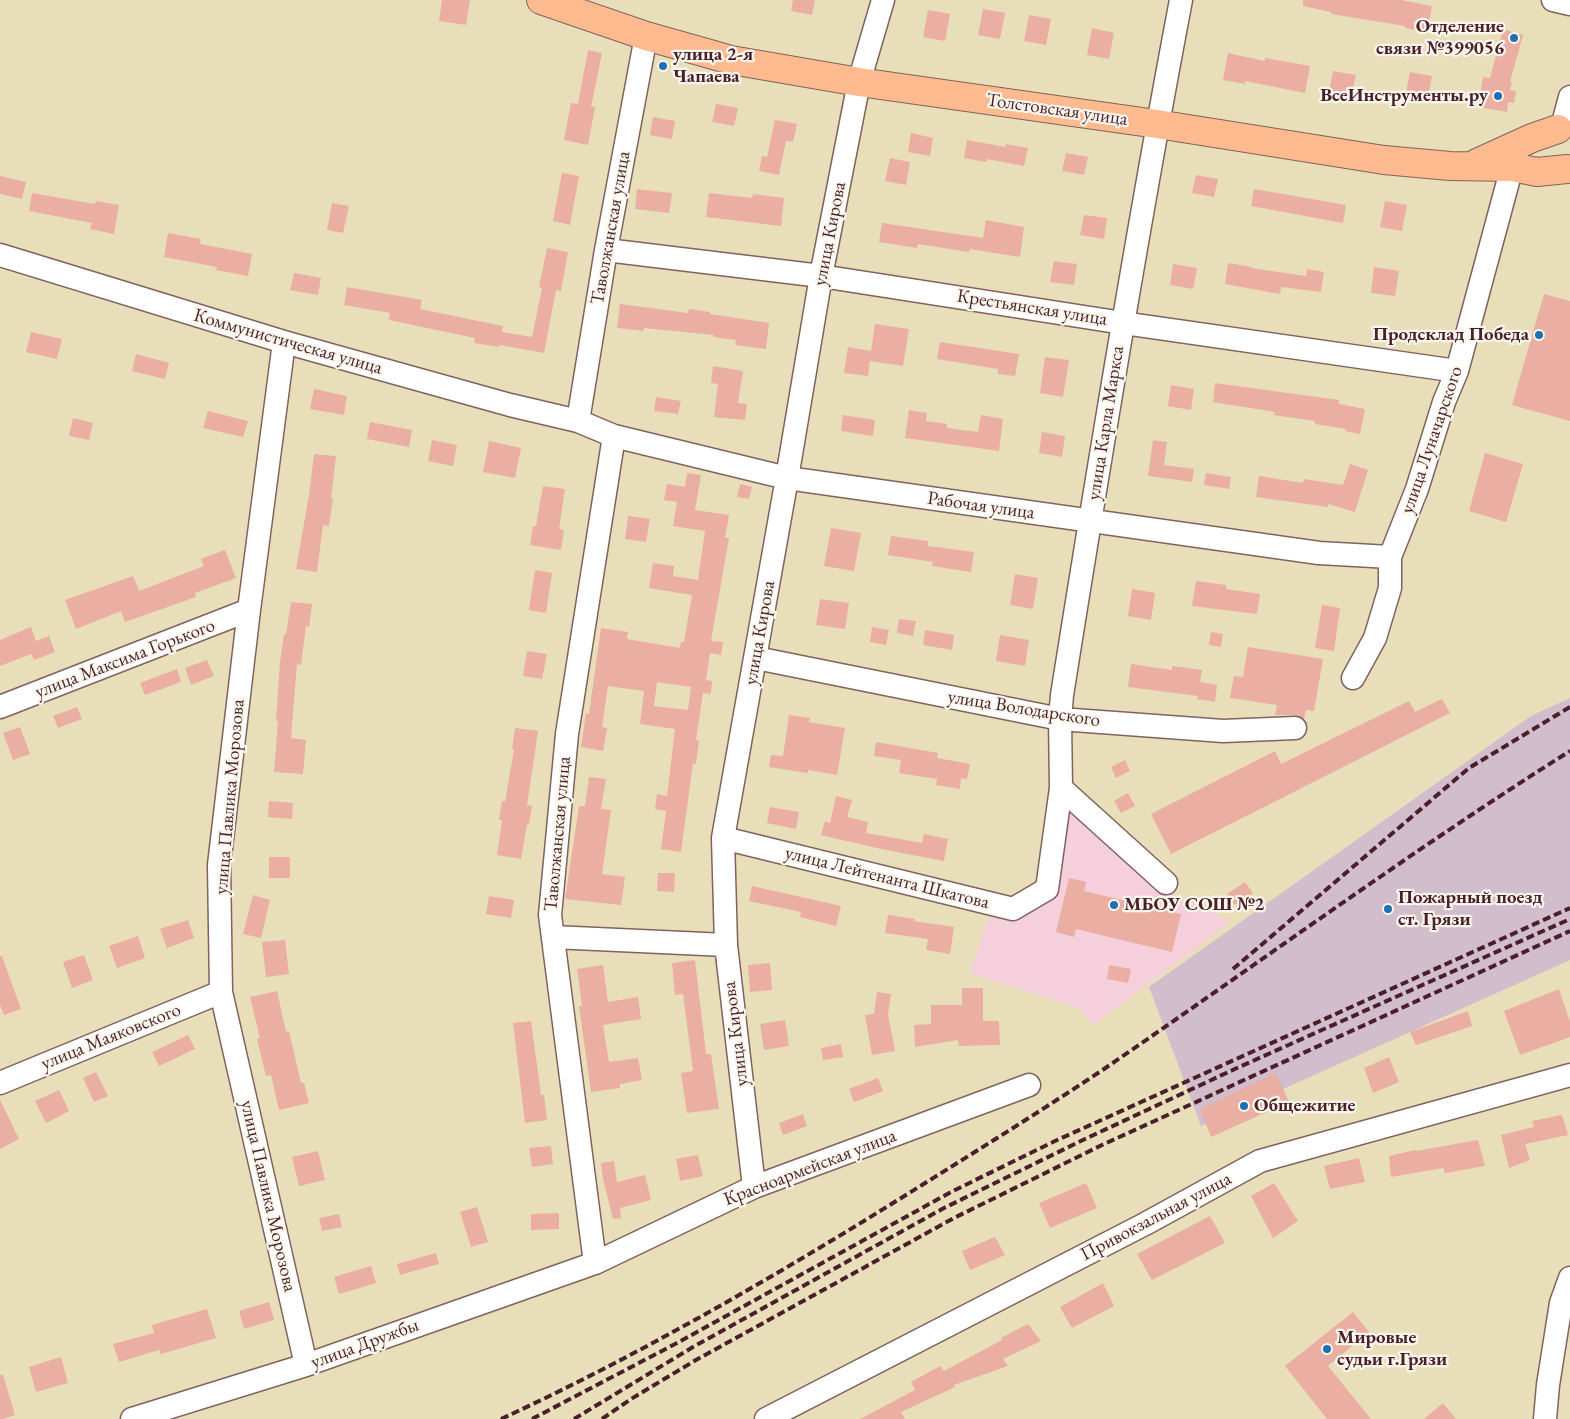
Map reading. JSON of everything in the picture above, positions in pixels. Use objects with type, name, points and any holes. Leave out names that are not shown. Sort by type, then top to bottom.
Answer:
[{"type":"main road","name":"Толстовская улица","points":[[541,0],[646,36],[732,60],[859,82],[1157,124],[1384,160],[1450,166],[1512,167],[1537,172],[1569,170]]},
{"type":"main road","points":[[1471,166],[1564,123]]},
{"type":"main road","points":[[1564,123],[1555,140],[1555,151],[1560,161],[1569,170]]},
{"type":"street","name":"улица Кирова","points":[[754,1187],[726,945],[723,838],[756,658],[821,276],[859,82],[883,0]]},
{"type":"street","name":"улица Карла Маркса","points":[[1047,889],[1061,788],[1060,719],[1062,695],[1157,124],[1181,0]]},
{"type":"street","points":[[1553,0],[1570,4]]},
{"type":"street","name":"Таволжанская улица","points":[[578,421],[606,250],[646,36]]},
{"type":"street","points":[[1564,123],[1570,97]]},
{"type":"street","name":"улица Луначарского","points":[[1353,678],[1375,638],[1390,588],[1390,557],[1417,489],[1444,402],[1457,371],[1512,167]]},
{"type":"street","name":"Крестьянская улица","points":[[606,250],[821,276],[1123,323],[1457,371]]},
{"type":"street","name":"Коммунистическая улица","points":[[0,256],[284,342],[510,405],[578,421]]},
{"type":"street","name":"улица Павлика Морозова","points":[[284,342],[249,610],[219,866],[221,992],[306,1366]]},
{"type":"street","name":"Рабочая улица","points":[[578,421],[614,436],[787,478],[1319,553],[1390,557]]},
{"type":"street","name":"Таволжанская улица","points":[[596,1262],[550,915],[567,734],[614,436]]},
{"type":"street","name":"улица Максима Горького","points":[[0,707],[249,610]]},
{"type":"street","name":"улица Володарского","points":[[756,658],[1060,719],[1223,731],[1295,728]]},
{"type":"street","points":[[1061,788],[1166,883]]},
{"type":"street","name":"улица Лейтенанта Шкатова","points":[[723,838],[1013,909],[1047,889]]},
{"type":"street","points":[[553,937],[726,945]]},
{"type":"street","name":"улица Маяковского","points":[[0,1083],[221,992]]},
{"type":"street","name":"Привокзальная улица","points":[[766,1419],[1145,1224],[1260,1161],[1570,1075]]},
{"type":"street","name":"Красноармейская улица","points":[[596,1262],[754,1187],[1029,1085]]},
{"type":"street","name":"улица Дружбы","points":[[132,1419],[306,1366],[596,1262]]},
{"type":"street","points":[[1545,1419],[1548,1385],[1561,1303],[1570,1278]]},
{"type":"shaded area","points":[[1570,698],[1570,960],[1201,1126],[1149,987],[1531,716]]},
{"type":"shaded area","name":"МБОУ СОШ №2","points":[[1065,802],[1162,888],[1231,922],[1093,1025],[1079,1008],[970,973],[988,918],[1011,917],[1053,893]]},
{"type":"building","points":[[442,0],[470,0],[466,25],[439,21]]},
{"type":"building","points":[[793,0],[815,0],[812,15],[791,11]]},
{"type":"building","points":[[1303,0],[1401,0],[1432,6],[1427,32],[1405,28],[1405,26],[1331,14],[1331,12],[1303,6]]},
{"type":"building","points":[[983,9],[1005,13],[1000,39],[978,35]]},
{"type":"building","points":[[928,10],[950,14],[945,41],[923,37]]},
{"type":"building","points":[[1029,15],[1051,19],[1046,45],[1024,41]]},
{"type":"building","points":[[1092,28],[1114,33],[1109,59],[1087,55]]},
{"type":"building","points":[[1503,29],[1523,35],[1510,82],[1512,82],[1510,90],[1516,91],[1514,103],[1508,102],[1507,112],[1478,107],[1483,77],[1490,78]]},
{"type":"building","points":[[588,50],[602,53],[591,107],[595,107],[588,145],[564,140],[571,103],[578,104]]},
{"type":"building","points":[[1228,53],[1265,61],[1265,58],[1310,66],[1305,93],[1245,81],[1245,84],[1223,80]]},
{"type":"building","points":[[1333,71],[1356,75],[1350,101],[1328,97]]},
{"type":"building","points":[[1410,72],[1432,76],[1427,102],[1405,98]]},
{"type":"building","points":[[716,104],[738,108],[734,126],[712,122]]},
{"type":"building","points":[[653,117],[675,121],[672,139],[650,135]]},
{"type":"building","points":[[775,120],[797,124],[793,142],[786,141],[779,175],[759,171],[762,156],[767,157]]},
{"type":"building","points":[[911,133],[933,138],[930,156],[908,152]]},
{"type":"building","points":[[967,140],[1005,147],[1006,144],[1028,148],[1024,166],[987,159],[986,162],[964,158]]},
{"type":"building","points":[[1066,153],[1088,157],[1084,175],[1062,171]]},
{"type":"building","points":[[890,158],[910,162],[906,185],[885,181]]},
{"type":"building","points":[[562,173],[579,176],[570,225],[553,221]]},
{"type":"building","points":[[1196,175],[1218,179],[1214,197],[1192,193]]},
{"type":"building","points":[[0,176],[26,182],[22,199],[0,194]]},
{"type":"building","points":[[637,189],[672,193],[669,213],[635,209]]},
{"type":"building","points":[[1254,189],[1346,205],[1343,223],[1251,206]]},
{"type":"building","points":[[32,193],[95,204],[96,201],[119,205],[114,234],[90,229],[92,223],[29,211]]},
{"type":"building","points":[[709,193],[752,198],[753,194],[784,198],[781,226],[706,217]]},
{"type":"building","points":[[1385,201],[1407,205],[1402,231],[1380,227]]},
{"type":"building","points":[[332,203],[349,206],[343,233],[327,230]]},
{"type":"building","points":[[1084,215],[1107,218],[1104,239],[1080,235]]},
{"type":"building","points":[[986,220],[1024,227],[1020,257],[970,249],[969,252],[918,244],[917,248],[879,242],[882,223],[983,238]]},
{"type":"building","points":[[168,233],[201,239],[200,244],[252,254],[248,276],[216,270],[217,267],[164,257]]},
{"type":"building","points":[[547,248],[568,252],[561,291],[556,290],[544,353],[500,345],[499,347],[474,343],[475,338],[389,320],[390,313],[344,305],[347,287],[422,300],[420,309],[503,326],[502,332],[532,337],[542,288],[539,287]]},
{"type":"building","points":[[1054,261],[1077,264],[1074,285],[1050,282]]},
{"type":"building","points":[[1228,263],[1306,276],[1307,269],[1324,272],[1321,292],[1281,287],[1280,294],[1225,284]]},
{"type":"building","points":[[1173,264],[1197,268],[1193,289],[1170,285]]},
{"type":"building","points":[[1374,267],[1399,271],[1395,296],[1371,293]]},
{"type":"building","points":[[294,273],[321,278],[318,295],[290,290]]},
{"type":"building","points":[[1544,294],[1570,301],[1570,421],[1512,405]]},
{"type":"building","points":[[620,304],[688,313],[689,309],[769,323],[766,349],[735,345],[736,340],[713,337],[714,335],[644,328],[643,331],[617,328]]},
{"type":"building","points":[[875,324],[909,329],[903,366],[870,361],[868,376],[844,373],[848,347],[871,351]]},
{"type":"building","points":[[31,332],[62,339],[57,359],[26,352]]},
{"type":"building","points":[[940,342],[1019,354],[1015,376],[998,374],[998,369],[937,359]]},
{"type":"building","points":[[136,354],[169,363],[165,379],[132,371]]},
{"type":"building","points":[[1045,357],[1069,360],[1063,397],[1040,393]]},
{"type":"building","points":[[713,366],[743,371],[738,403],[747,404],[745,420],[714,417],[718,384],[711,383]]},
{"type":"building","points":[[1215,383],[1339,400],[1339,404],[1365,409],[1360,434],[1345,431],[1346,429],[1315,424],[1315,421],[1274,415],[1275,412],[1213,402]]},
{"type":"building","points":[[1171,385],[1194,389],[1191,410],[1168,406]]},
{"type":"building","points":[[314,389],[347,396],[344,415],[310,409]]},
{"type":"building","points":[[656,397],[681,401],[678,414],[654,411]]},
{"type":"building","points":[[909,410],[927,413],[926,421],[947,424],[947,428],[978,432],[981,415],[1003,419],[999,451],[905,438]]},
{"type":"building","points":[[208,411],[248,421],[243,437],[203,428]]},
{"type":"building","points":[[843,415],[875,420],[873,436],[841,431]]},
{"type":"building","points":[[73,418],[93,423],[89,440],[69,436]]},
{"type":"building","points":[[370,422],[412,430],[409,447],[367,439]]},
{"type":"building","points":[[1042,432],[1065,436],[1062,457],[1039,453]]},
{"type":"building","points":[[432,440],[457,445],[453,466],[428,461]]},
{"type":"building","points":[[1153,440],[1167,442],[1164,465],[1194,469],[1192,482],[1148,476]]},
{"type":"building","points":[[489,441],[521,448],[515,478],[483,472]]},
{"type":"building","points":[[1485,453],[1523,464],[1506,522],[1469,511]]},
{"type":"building","points":[[314,454],[336,456],[329,526],[323,525],[317,572],[296,569]]},
{"type":"building","points":[[1350,464],[1368,470],[1355,512],[1328,504],[1328,507],[1256,497],[1259,476],[1303,483],[1304,479],[1343,485]]},
{"type":"building","points":[[687,473],[701,475],[695,510],[729,515],[725,538],[729,538],[711,641],[723,642],[721,655],[710,653],[706,680],[712,681],[711,694],[703,693],[696,740],[699,741],[696,764],[693,763],[681,852],[661,849],[666,811],[655,809],[657,794],[667,796],[675,729],[640,724],[644,691],[608,686],[602,727],[607,728],[603,751],[581,747],[586,713],[589,714],[601,628],[628,632],[627,639],[680,648],[681,642],[684,642],[692,595],[649,588],[653,563],[674,566],[673,576],[698,580],[705,531],[673,526],[677,502],[664,500],[667,484],[685,487]],"holes":[[[657,682],[691,687],[688,710],[654,706]]]},
{"type":"building","points":[[1206,473],[1231,477],[1229,489],[1204,485]]},
{"type":"building","points":[[740,484],[752,487],[749,499],[737,497]]},
{"type":"building","points":[[543,486],[565,489],[559,529],[564,530],[561,550],[530,545],[533,526],[536,526]]},
{"type":"building","points":[[628,516],[650,519],[646,542],[625,539]]},
{"type":"building","points":[[831,528],[861,533],[854,571],[824,566]]},
{"type":"building","points":[[891,536],[928,541],[928,546],[974,552],[971,572],[932,566],[933,562],[888,555]]},
{"type":"building","points":[[225,550],[236,578],[195,593],[196,597],[125,622],[121,611],[76,629],[65,600],[133,576],[139,591],[204,566],[201,559]]},
{"type":"building","points":[[535,570],[552,573],[546,613],[529,610]]},
{"type":"building","points":[[1015,574],[1038,578],[1033,609],[1010,605]]},
{"type":"building","points":[[1196,581],[1226,585],[1226,589],[1260,594],[1257,614],[1192,606]]},
{"type":"building","points":[[1132,589],[1155,593],[1151,620],[1128,616]]},
{"type":"building","points":[[820,599],[849,603],[845,629],[816,625]]},
{"type":"building","points":[[291,602],[312,604],[309,627],[306,626],[301,665],[297,664],[291,738],[306,740],[303,774],[274,772],[280,662]]},
{"type":"building","points":[[1322,605],[1340,608],[1334,651],[1315,648]]},
{"type":"building","points":[[899,619],[916,621],[913,636],[897,633]]},
{"type":"building","points":[[31,627],[36,641],[49,636],[55,652],[34,660],[31,654],[0,666],[0,640]]},
{"type":"building","points":[[872,627],[889,630],[886,645],[870,642]]},
{"type":"building","points":[[925,630],[954,635],[952,650],[923,645]]},
{"type":"building","points":[[1211,632],[1223,634],[1221,647],[1209,645]]},
{"type":"building","points":[[1000,635],[1029,640],[1025,666],[996,661]]},
{"type":"building","points":[[1248,647],[1323,659],[1314,711],[1306,710],[1304,719],[1295,715],[1275,715],[1277,705],[1230,698],[1234,676],[1243,677]]},
{"type":"building","points":[[527,651],[547,654],[542,679],[523,676]]},
{"type":"building","points":[[207,660],[214,676],[191,685],[185,668]]},
{"type":"building","points":[[1131,664],[1172,670],[1172,666],[1202,670],[1200,682],[1217,685],[1215,702],[1197,699],[1198,696],[1128,687]]},
{"type":"building","points":[[177,669],[181,682],[145,695],[140,683]]},
{"type":"building","points":[[1442,699],[1450,713],[1171,854],[1151,814],[1275,751],[1281,764],[1409,701],[1415,712]]},
{"type":"building","points":[[77,707],[82,719],[58,728],[53,716]]},
{"type":"building","points":[[789,715],[810,718],[809,722],[845,728],[837,775],[808,770],[808,773],[769,767],[771,755],[783,756]]},
{"type":"building","points":[[20,727],[30,754],[13,760],[3,733]]},
{"type":"building","points":[[515,728],[538,731],[527,805],[532,806],[521,859],[497,855],[502,820],[499,820],[502,801],[505,802],[514,749],[512,749]]},
{"type":"building","points":[[876,742],[938,753],[937,758],[970,764],[967,779],[961,778],[960,789],[936,785],[937,779],[899,773],[901,760],[874,756]]},
{"type":"building","points":[[1125,760],[1130,771],[1116,778],[1111,767]]},
{"type":"building","points":[[589,777],[606,779],[601,809],[611,810],[602,874],[625,877],[621,905],[565,899],[579,806],[585,806]]},
{"type":"building","points":[[1128,793],[1135,806],[1121,813],[1114,801]]},
{"type":"building","points":[[836,796],[852,800],[847,817],[868,822],[866,833],[922,843],[924,834],[948,839],[944,861],[821,835],[825,821],[830,823]]},
{"type":"building","points":[[269,801],[293,803],[292,819],[268,817]]},
{"type":"building","points":[[770,807],[799,812],[796,829],[767,823]]},
{"type":"building","points":[[269,857],[290,857],[290,878],[269,878]]},
{"type":"building","points":[[658,873],[675,873],[674,892],[657,891]]},
{"type":"building","points":[[1069,878],[1086,882],[1084,891],[1181,914],[1172,952],[1076,929],[1074,937],[1056,932]]},
{"type":"building","points":[[1245,882],[1253,893],[1235,905],[1227,894]]},
{"type":"building","points":[[752,886],[841,906],[836,926],[800,917],[801,912],[749,901]]},
{"type":"building","points":[[253,895],[270,900],[261,938],[243,934]]},
{"type":"building","points":[[489,896],[514,900],[511,918],[486,914]]},
{"type":"building","points":[[888,915],[954,927],[950,954],[926,950],[928,939],[885,933]]},
{"type":"building","points":[[188,920],[194,938],[167,948],[160,929]]},
{"type":"building","points":[[138,936],[145,958],[117,968],[109,946]]},
{"type":"building","points":[[285,940],[289,974],[266,977],[262,942]]},
{"type":"building","points":[[84,955],[93,980],[72,988],[63,962]]},
{"type":"building","points":[[0,956],[2,956],[21,1009],[4,1015],[0,1005]]},
{"type":"building","points":[[695,960],[706,1054],[711,1054],[719,1109],[687,1113],[681,1073],[693,1071],[683,994],[675,995],[672,963]]},
{"type":"building","points":[[770,963],[772,990],[750,992],[748,965]]},
{"type":"building","points":[[603,965],[608,1002],[638,997],[641,1019],[603,1025],[609,1062],[638,1058],[642,1080],[620,1084],[620,1088],[591,1092],[579,1006],[582,1006],[577,969]]},
{"type":"building","points":[[1109,965],[1131,969],[1128,983],[1107,979]]},
{"type":"building","points":[[962,988],[983,988],[983,1021],[999,1021],[1000,1045],[959,1046],[958,1040],[915,1047],[914,1025],[931,1024],[931,1005],[962,1005]]},
{"type":"building","points":[[1559,989],[1570,1022],[1570,1037],[1520,1055],[1504,1011]]},
{"type":"building","points":[[277,991],[286,1032],[289,1031],[301,1083],[304,1083],[309,1103],[279,1110],[271,1075],[266,1076],[257,1039],[260,1038],[250,997]]},
{"type":"building","points":[[877,992],[891,994],[888,1014],[895,1051],[872,1055],[865,1015],[874,1014]]},
{"type":"building","points":[[1468,1011],[1472,1026],[1416,1045],[1410,1032]]},
{"type":"building","points":[[785,1020],[789,1046],[764,1050],[760,1024]]},
{"type":"building","points":[[531,1021],[541,1095],[544,1095],[547,1120],[525,1123],[513,1023]]},
{"type":"building","points":[[188,1035],[195,1049],[159,1066],[152,1052]]},
{"type":"building","points":[[841,1044],[843,1057],[823,1060],[821,1048]]},
{"type":"building","points":[[1389,1057],[1399,1082],[1373,1093],[1364,1068]]},
{"type":"building","points":[[96,1072],[108,1096],[94,1102],[83,1078]]},
{"type":"building","name":"Общежитие","points":[[1276,1073],[1289,1102],[1211,1137],[1200,1109]]},
{"type":"building","points":[[878,1078],[883,1091],[854,1102],[849,1089]]},
{"type":"building","points":[[59,1090],[69,1111],[46,1123],[35,1101]]},
{"type":"building","points":[[0,1100],[19,1139],[0,1149]]},
{"type":"building","points":[[803,1114],[807,1126],[783,1135],[779,1123]]},
{"type":"building","points":[[1562,1115],[1568,1135],[1525,1144],[1530,1160],[1509,1168],[1501,1135],[1534,1127],[1532,1121]]},
{"type":"building","points":[[1478,1140],[1485,1166],[1445,1173],[1443,1168],[1391,1177],[1389,1156]]},
{"type":"building","points":[[551,1146],[553,1164],[532,1167],[529,1148]]},
{"type":"building","points":[[318,1151],[325,1180],[299,1186],[292,1157]]},
{"type":"building","points":[[698,1155],[703,1176],[680,1181],[676,1159]]},
{"type":"building","points":[[1359,1158],[1365,1182],[1330,1189],[1324,1166]]},
{"type":"building","points":[[614,1161],[617,1182],[645,1175],[651,1200],[620,1208],[621,1218],[613,1219],[601,1163]]},
{"type":"building","points":[[1086,1183],[1097,1208],[1050,1228],[1039,1203]]},
{"type":"building","points":[[1274,1183],[1298,1221],[1273,1238],[1251,1196]]},
{"type":"building","points":[[477,1207],[488,1242],[471,1247],[460,1212]]},
{"type":"building","points":[[559,1213],[559,1229],[531,1230],[531,1214]]},
{"type":"building","points":[[339,1214],[342,1227],[322,1231],[319,1218]]},
{"type":"building","points":[[1210,1216],[1225,1243],[1152,1280],[1137,1254]]},
{"type":"building","points":[[995,1237],[1005,1255],[970,1270],[962,1251]]},
{"type":"building","points":[[436,1253],[439,1264],[400,1275],[397,1264]]},
{"type":"building","points":[[371,1266],[376,1283],[339,1294],[334,1277]]},
{"type":"building","points":[[1103,1283],[1114,1306],[1072,1328],[1060,1307]]},
{"type":"building","points":[[269,1302],[274,1320],[244,1329],[239,1311]]},
{"type":"building","points":[[207,1309],[216,1338],[161,1354],[159,1350],[119,1362],[113,1344],[154,1333],[152,1325]]},
{"type":"building","name":"Мировые судьи г.Грязи","points":[[1353,1312],[1369,1332],[1328,1366],[1371,1419],[1327,1419],[1285,1366]]},
{"type":"building","points":[[1028,1324],[1041,1341],[1003,1359],[1008,1366],[954,1385],[955,1387],[901,1412],[905,1419],[860,1419],[915,1390],[911,1382],[940,1366],[944,1371]]},
{"type":"building","points":[[61,1357],[68,1383],[36,1392],[29,1367]]},
{"type":"building","points":[[0,1375],[3,1375],[15,1415],[3,1419],[0,1419]]},
{"type":"building","name":"Мировые судьи г.Грязи","points":[[1443,1403],[1456,1419],[1424,1419]]},
{"type":"railway","points":[[1233,969],[1469,768],[1570,707]]},
{"type":"railway","points":[[501,1419],[662,1338],[767,1279],[871,1217],[1104,1069],[1452,828],[1570,751]]},
{"type":"railway","points":[[532,1419],[677,1343],[951,1192],[1055,1141],[1570,908]]},
{"type":"railway","points":[[574,1419],[693,1347],[944,1208],[1237,1068],[1570,919]]},
{"type":"railway","points":[[602,1419],[631,1399],[696,1360],[954,1218],[1102,1145],[1570,931]]},
{"type":"place","name":"Отделение связи №399056","points":[[1514,38]]},
{"type":"place","name":"улица 2-я Чапаева","points":[[663,66]]},
{"type":"place","name":"ВсеИнструменты.ру","points":[[1498,96]]},
{"type":"place","name":"Продсклад Победа","points":[[1539,335]]},
{"type":"place","name":"МБОУ СОШ №2","points":[[1114,905]]},
{"type":"place","name":"Пожарный поезд ст. Грязи","points":[[1388,909]]},
{"type":"place","name":"Общежитие","points":[[1244,1106]]},
{"type":"place","name":"Мировые судьи г.Грязи","points":[[1327,1349]]}]
